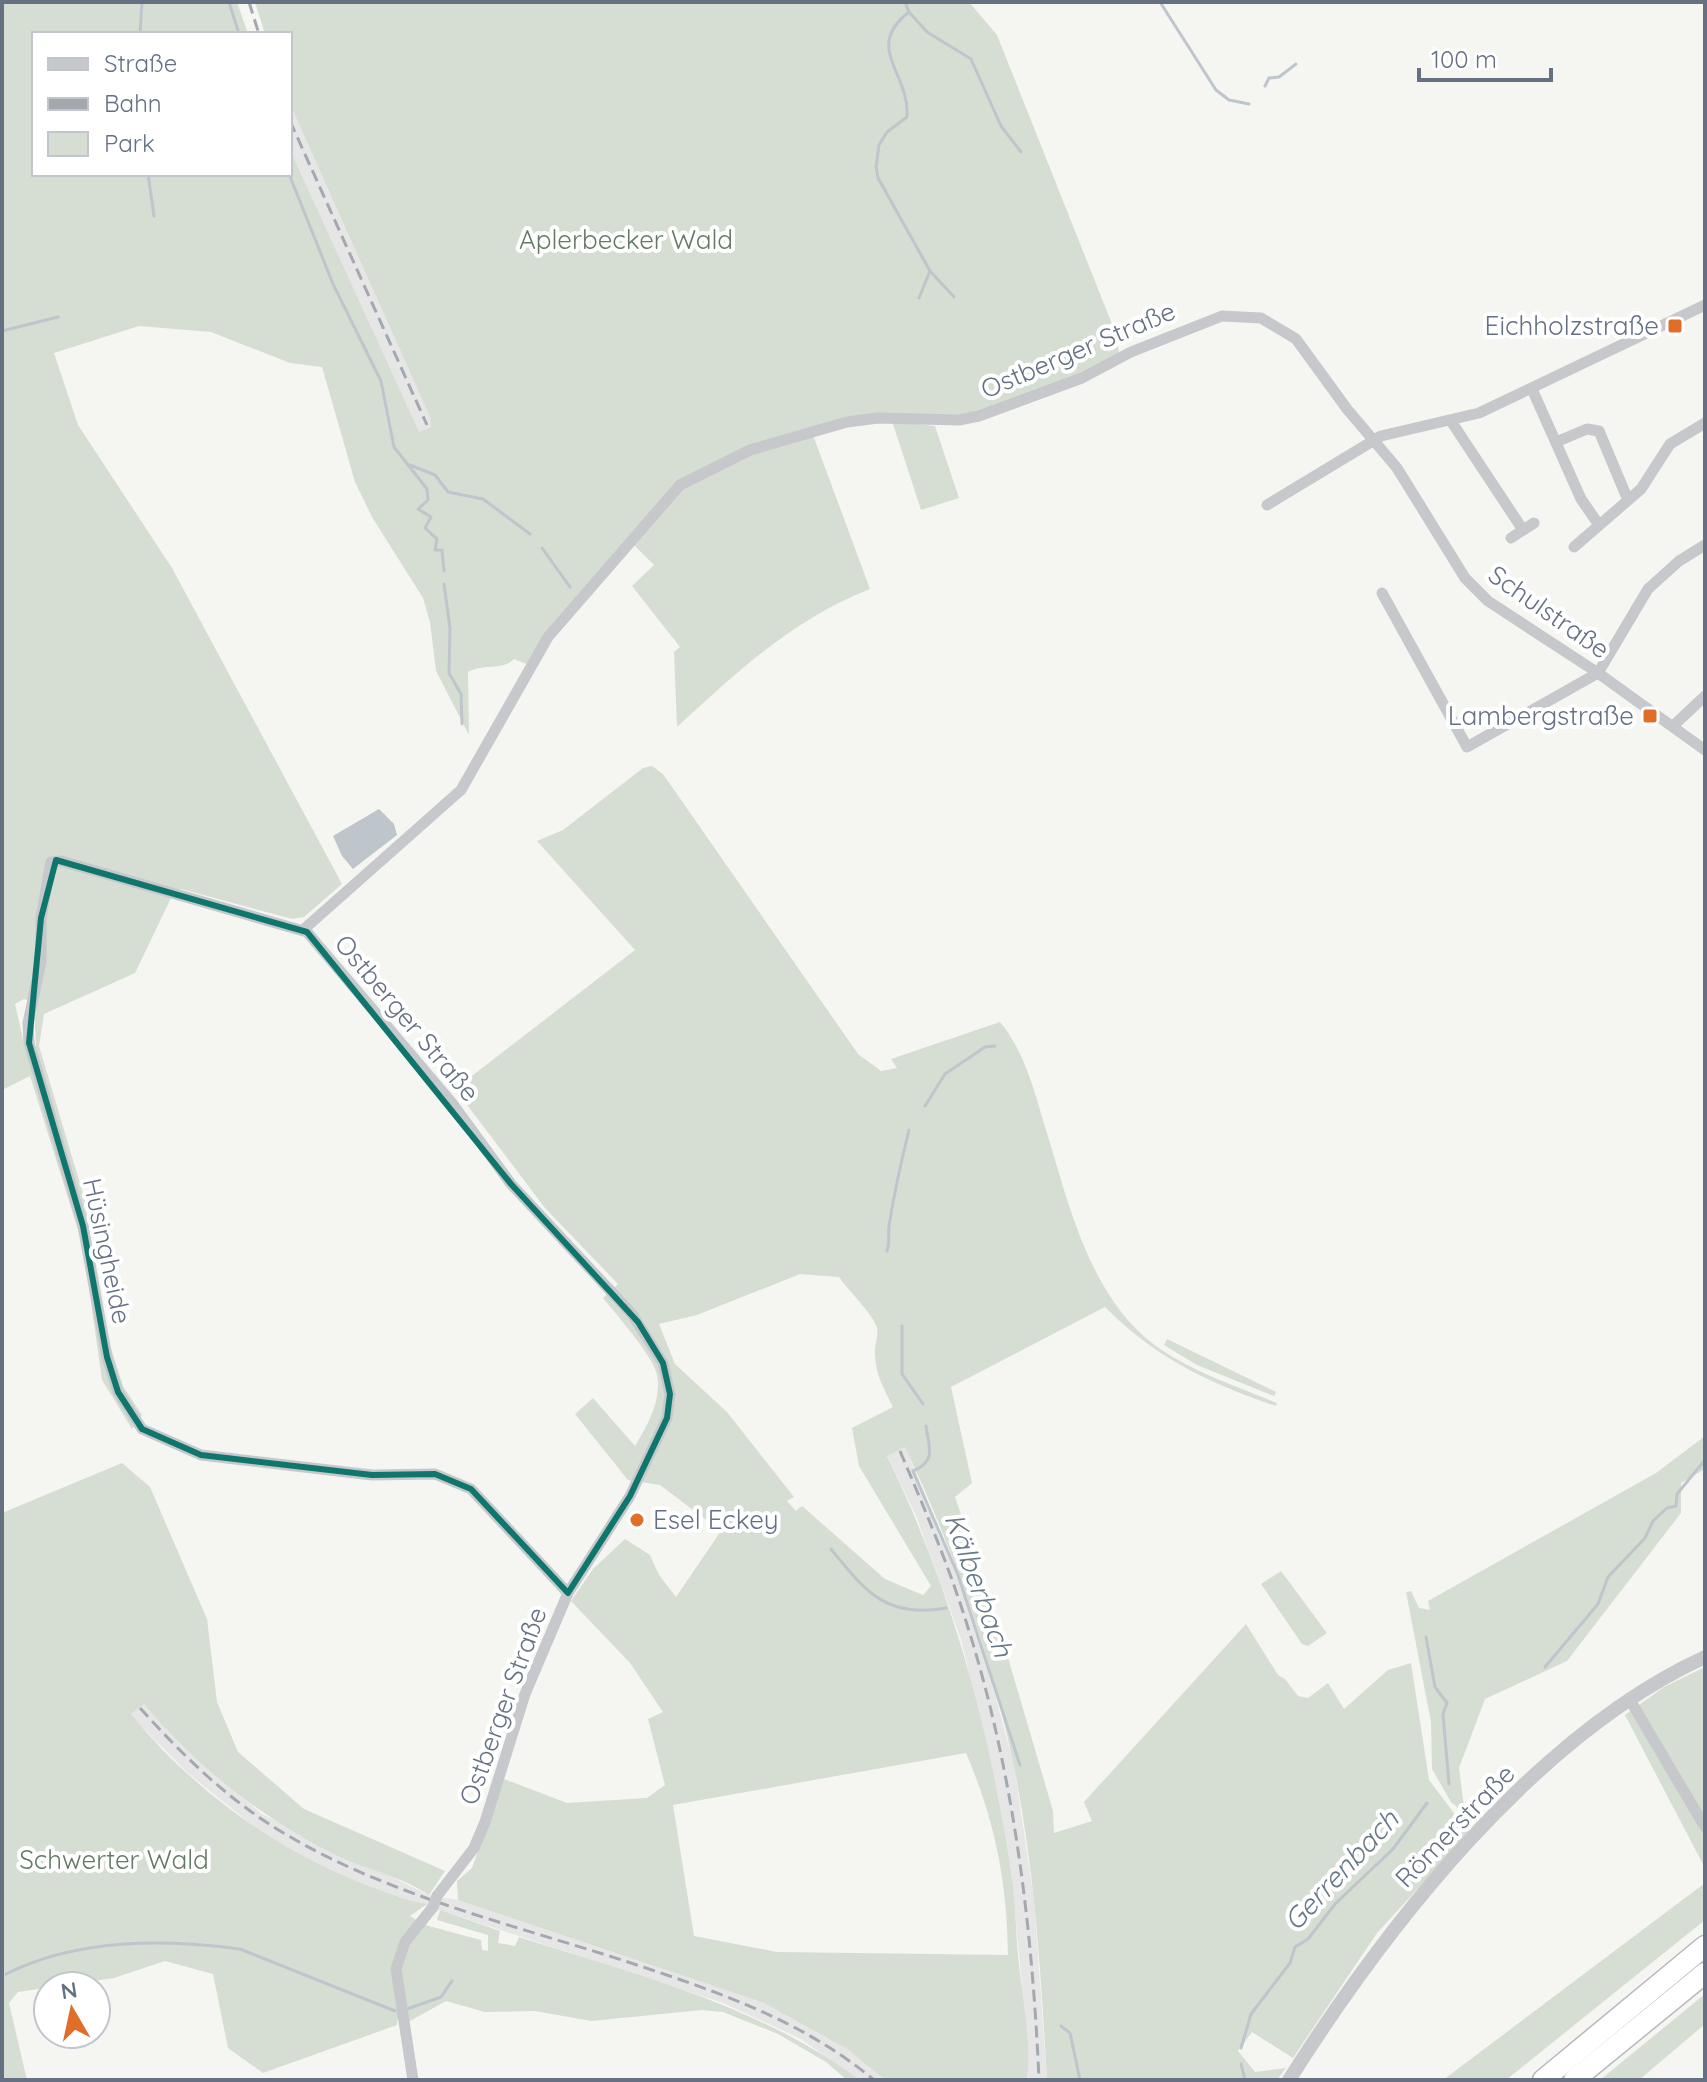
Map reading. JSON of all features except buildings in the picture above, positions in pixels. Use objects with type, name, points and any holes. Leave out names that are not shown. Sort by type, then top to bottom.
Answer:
[{"type":"highway","points":[[1543,2080],[1705,1946]]},
{"type":"highway","points":[[1574,2080],[1705,1973]]},
{"type":"street","points":[[1267,505],[1373,440],[1389,433],[1479,413],[1705,305]]},
{"type":"street","name":"Ostberger Straße","points":[[413,2080],[396,1969],[405,1942],[474,1848],[525,1694],[568,1593],[630,1496],[667,1418],[670,1394],[663,1363],[632,1314],[511,1184],[452,1103],[303,930],[461,790],[548,637],[617,562],[667,496],[696,475],[728,459],[855,420],[944,421],[979,416],[1082,378],[1122,356],[1209,320],[1234,314],[1272,323],[1296,339],[1373,440]]},
{"type":"street","points":[[1532,389],[1581,499],[1599,525]]},
{"type":"street","points":[[1451,421],[1523,530]]},
{"type":"street","points":[[1574,547],[1649,480],[1670,444],[1705,423]]},
{"type":"street","points":[[1556,442],[1587,429],[1599,431],[1628,500]]},
{"type":"street","name":"Schulstraße","points":[[1373,440],[1414,492],[1465,578],[1496,607],[1598,673],[1705,750]]},
{"type":"street","points":[[1511,538],[1534,523]]},
{"type":"street","points":[[1382,593],[1467,747],[1598,673],[1648,589],[1679,561],[1705,545]]},
{"type":"street","points":[[1673,726],[1705,696]]},
{"type":"street","name":"Hüsingheide","points":[[303,930],[188,895],[61,861],[51,862],[41,918],[41,961],[28,1023],[29,1043],[83,1226],[107,1357],[118,1392],[142,1429],[201,1455],[372,1475],[435,1474],[471,1489],[568,1593]]},
{"type":"street","name":"Römerstraße","points":[[1289,2080],[1367,1961],[1420,1895],[1564,1750],[1630,1700],[1705,1657]]},
{"type":"street","points":[[1630,1700],[1705,1827]]},
{"type":"highlighted area","points":[[56,860],[307,932],[511,1184],[638,1322],[663,1363],[670,1394],[667,1418],[630,1496],[568,1593],[471,1489],[435,1474],[372,1475],[201,1455],[142,1429],[118,1392],[107,1357],[83,1226],[29,1043],[41,918]]},
{"type":"shaded area","points":[[292,108],[430,417],[431,427],[416,431],[292,156]]},
{"type":"shaded area","points":[[379,809],[394,824],[397,835],[353,869],[342,856],[333,836]]},
{"type":"shaded area","points":[[905,1446],[974,1617],[1014,1765],[1034,1900],[1047,2080],[1026,2080],[1024,2008],[1013,1889],[999,1799],[961,1639],[916,1516],[887,1455]]},
{"type":"shaded area","points":[[144,1703],[167,1730],[262,1814],[429,1895],[458,1900],[764,2003],[847,2049],[885,2080],[860,2080],[799,2038],[723,2003],[418,1903],[346,1878],[307,1859],[261,1832],[189,1774],[130,1715]]},
{"type":"green space","name":"Aplerbecker Wald","points":[[2,2],[237,2],[247,32],[32,32],[32,176],[292,176],[292,154],[419,432],[431,427],[430,417],[292,108],[292,32],[264,32],[255,2],[969,2],[997,35],[1114,329],[1119,352],[1098,367],[979,414],[862,417],[694,474],[526,664],[514,659],[504,665],[468,672],[469,735],[436,671],[430,622],[423,598],[372,517],[355,482],[322,367],[290,363],[211,332],[139,326],[54,353],[78,425],[172,568],[342,884],[304,917],[292,919],[181,889],[172,896],[135,973],[44,1014],[39,1046],[84,1197],[108,1339],[123,1386],[142,1415],[132,1429],[102,1380],[83,1246],[30,1076],[2,1090]],"holes":[[[24,999],[34,1002],[36,1047],[26,1052],[15,1004]]]},
{"type":"green space","points":[[892,421],[935,426],[959,498],[921,510]]},
{"type":"green space","points":[[813,435],[870,589],[842,601],[791,631],[744,667],[677,727],[674,652],[680,647],[632,586],[654,565],[633,544],[668,498],[728,460]]},
{"type":"green space","points":[[652,766],[663,774],[858,1054],[881,1071],[897,1068],[891,1059],[1000,1022],[1017,1047],[1034,1089],[1085,1249],[1115,1303],[1134,1326],[1170,1355],[1215,1378],[1277,1403],[1276,1406],[1252,1397],[1184,1367],[1143,1340],[1105,1307],[951,1387],[972,1483],[955,1497],[997,1620],[1053,1811],[1054,1833],[1092,1821],[1084,1802],[1246,1624],[1278,1675],[1298,1696],[1308,1698],[1328,1683],[1344,1709],[1388,1670],[1411,1663],[1429,1780],[1469,1833],[1377,1933],[1293,2058],[1252,2032],[1238,2051],[1255,2072],[1286,2068],[1277,2080],[1047,2080],[1032,1884],[1005,1726],[955,1564],[905,1447],[887,1456],[932,1559],[950,1612],[994,1775],[1013,1886],[1028,2040],[1026,2080],[885,2080],[847,2049],[764,2003],[458,1900],[457,1881],[472,1868],[504,1779],[567,1803],[647,1798],[665,1785],[648,1719],[663,1712],[630,1663],[571,1601],[593,1569],[625,1539],[650,1555],[659,1575],[676,1597],[721,1531],[660,1485],[628,1480],[575,1414],[593,1398],[635,1446],[655,1403],[657,1375],[634,1336],[603,1298],[618,1284],[545,1208],[455,1089],[635,950],[537,841],[563,830],[643,768]],"holes":[[[800,1274],[839,1277],[877,1328],[877,1368],[893,1407],[852,1428],[859,1466],[931,1586],[923,1595],[885,1579],[802,1506],[796,1511],[787,1501],[794,1497],[727,1412],[675,1364],[659,1324],[697,1315]],[[966,1753],[985,1803],[998,1852],[1008,1955],[777,1952],[694,1936],[673,1805]]]},
{"type":"green space","points":[[1167,1339],[1276,1392],[1274,1396],[1197,1365],[1164,1345]]},
{"type":"green space","points":[[1705,1436],[1705,1469],[1681,1483],[1681,1513],[1567,1661],[1485,1699],[1459,1768],[1465,1814],[1451,1802],[1432,1769],[1431,1722],[1406,1592],[1411,1591],[1419,1608],[1430,1610],[1428,1601],[1656,1473]]},
{"type":"green space","name":"Schwerter Wald","points":[[122,1463],[150,1487],[207,1619],[217,1702],[238,1752],[304,1809],[445,1871],[429,1895],[408,1883],[338,1856],[284,1826],[233,1790],[187,1750],[144,1704],[131,1714],[183,1770],[244,1819],[344,1876],[427,1904],[410,1916],[425,1925],[481,1940],[482,1950],[488,1951],[488,1935],[437,1920],[440,1910],[500,1931],[498,1943],[515,1946],[519,1937],[652,1979],[739,2012],[781,2031],[860,2080],[847,2080],[826,2062],[778,2034],[723,2012],[702,2010],[591,2021],[535,2011],[485,2012],[446,2001],[410,2021],[398,2018],[397,2025],[263,2073],[228,2048],[213,1974],[165,1961],[112,1978],[112,1970],[32,1970],[32,1990],[18,1992],[9,2003],[27,2080],[2,2080],[2,1513]]},
{"type":"green space","points":[[1281,1571],[1327,1633],[1308,1646],[1302,1644],[1261,1584]]},
{"type":"green space","points":[[1705,1667],[1705,1868],[1625,1715],[1664,1687]]},
{"type":"green space","points":[[1705,1883],[1705,1920],[1506,2080],[1443,2080]]},
{"type":"green space","points":[[1705,1994],[1705,2024],[1639,2080],[1600,2080]]},
{"type":"waterway","points":[[140,32],[142,2]]},
{"type":"waterway","points":[[229,2],[238,32]]},
{"type":"waterway","points":[[905,2],[909,12],[896,25],[889,49],[906,101],[907,117],[887,132],[879,145],[876,167],[878,178],[930,271],[954,297]]},
{"type":"waterway","points":[[1160,2],[1216,90],[1229,100],[1249,104]]},
{"type":"waterway","points":[[910,13],[927,32],[971,59],[1001,126],[1021,152]]},
{"type":"waterway","points":[[1265,86],[1269,78],[1279,77],[1296,64]]},
{"type":"waterway","points":[[148,176],[154,216]]},
{"type":"waterway","points":[[290,176],[333,284],[381,381],[394,447],[427,489],[428,500],[418,509],[431,517],[425,528],[437,539],[435,550],[442,550],[444,571]]},
{"type":"waterway","points":[[919,298],[930,271]]},
{"type":"waterway","points":[[2,331],[58,317]]},
{"type":"waterway","points":[[410,465],[435,475],[448,492],[483,499],[530,534]]},
{"type":"waterway","points":[[542,548],[570,587]]},
{"type":"waterway","points":[[444,584],[450,628],[449,673],[461,694],[462,724]]},
{"type":"waterway","name":"Kälberbach","points":[[925,1106],[945,1074],[985,1047],[995,1046]]},
{"type":"waterway","name":"Kälberbach","points":[[887,1251],[893,1202],[909,1130]]},
{"type":"waterway","name":"Kälberbach","points":[[902,1326],[902,1374],[923,1404]]},
{"type":"waterway","name":"Kälberbach","points":[[926,1426],[930,1453],[926,1463],[913,1471],[958,1575],[1020,1765]]},
{"type":"waterway","name":"Gerrenbach","points":[[1545,1667],[1598,1604],[1608,1577],[1645,1538],[1653,1521],[1667,1508],[1676,1506],[1677,1494],[1705,1460]]},
{"type":"waterway","points":[[831,1549],[867,1589],[892,1605],[925,1610],[946,1608]]},
{"type":"waterway","points":[[1426,1637],[1435,1687],[1447,1703],[1443,1714],[1449,1784]]},
{"type":"waterway","name":"Gerrenbach","points":[[1241,2048],[1251,2014],[1290,1963],[1295,1947],[1308,1939],[1335,1904],[1393,1849],[1427,1803]]},
{"type":"waterway","points":[[6,1974],[34,1962],[91,1948],[151,1943],[211,1946],[240,1949],[395,2011]]},
{"type":"waterway","points":[[407,2009],[441,1997],[452,1981]]},
{"type":"waterway","points":[[1061,2026],[1070,2033],[1080,2080]]},
{"type":"waterway","name":"Gerrenbach","points":[[1241,2064],[1245,2080]]},
{"type":"railway","points":[[249,2],[258,32]]},
{"type":"railway","points":[[292,125],[427,425]]},
{"type":"railway","points":[[900,1451],[957,1594],[995,1729],[1025,1903],[1039,2080]]},
{"type":"railway","points":[[140,1708],[227,1793],[302,1844],[393,1886],[440,1903],[631,1963],[727,1997],[818,2040],[874,2080]]},
{"type":"place","name":"Eichholzstraße","points":[[1675,326]]},
{"type":"place","name":"Lambergstraße","points":[[1650,716]]},
{"type":"place","name":"Esel Eckey","points":[[637,1520]]}]
